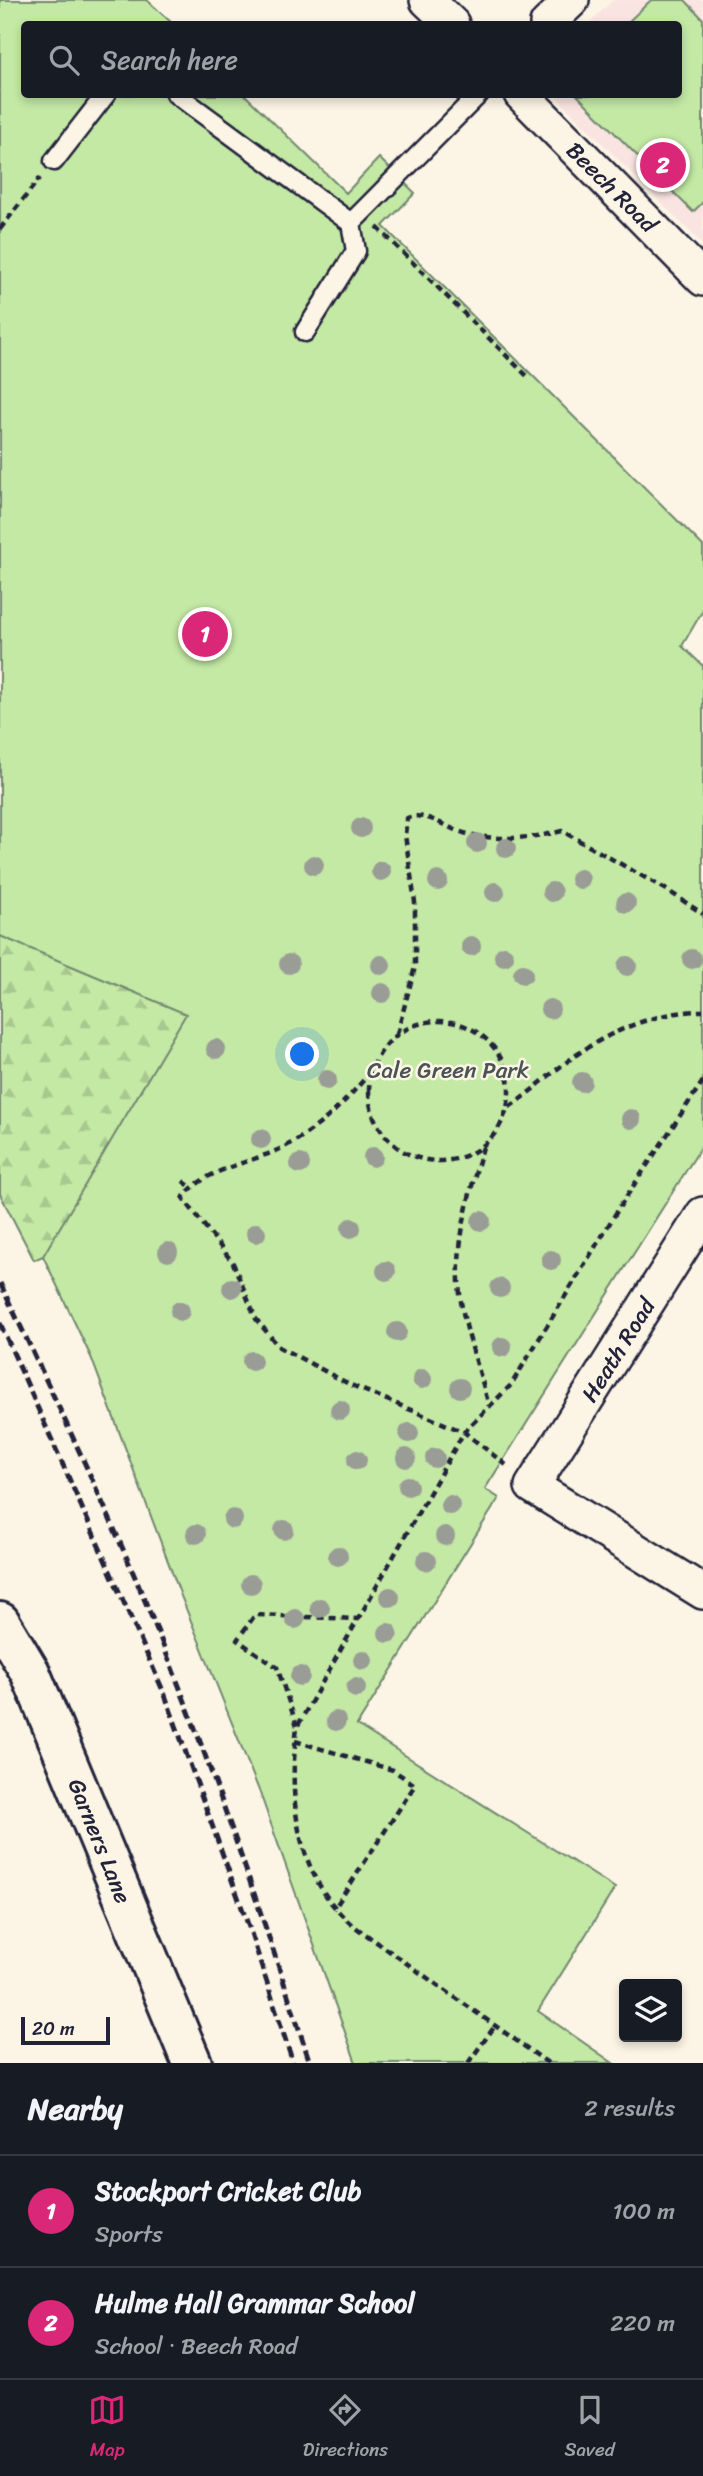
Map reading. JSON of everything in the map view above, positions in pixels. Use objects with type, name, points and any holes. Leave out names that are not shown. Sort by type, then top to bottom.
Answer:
[{"type":"street","points":[[427,0],[449,21]]},
{"type":"street","points":[[550,21],[572,0]]},
{"type":"street","name":"Beech Road","points":[[525,98],[703,279]]},
{"type":"street","name":"Heath Road","points":[[532,1486],[703,1214]]},
{"type":"street","points":[[532,1486],[703,1592]]},
{"type":"street","name":"Garners Lane","points":[[0,1622],[30,1672],[192,2063]]},
{"type":"lane","points":[[54,161],[103,98]]},
{"type":"lane","points":[[182,98],[357,217]]},
{"type":"lane","points":[[305,332],[356,251],[357,217],[475,98]]},
{"type":"path","points":[[0,229],[54,161]]},
{"type":"path","points":[[357,217],[530,379]]},
{"type":"path","points":[[397,1034],[415,967],[415,902],[405,835],[407,818],[424,816],[464,833],[499,838],[533,838],[562,831],[667,890],[703,914]]},
{"type":"path","points":[[508,1107],[593,1044],[650,1019],[684,1011],[703,1011]]},
{"type":"path","points":[[370,1072],[368,1094],[372,1116],[383,1135],[400,1150],[420,1160],[442,1162],[464,1157],[484,1147],[499,1130],[508,1107],[509,1083],[502,1060],[488,1040],[467,1026],[444,1020],[419,1023],[397,1034],[380,1051],[370,1072],[350,1097],[307,1134],[281,1149],[195,1181],[183,1198],[233,1264],[257,1319],[279,1347],[351,1385],[464,1432],[532,1486]]},
{"type":"path","points":[[548,2063],[351,1924],[334,1909],[309,1863],[298,1829],[292,1779],[297,1727],[464,1432],[511,1385],[622,1203],[703,1081]]},
{"type":"path","points":[[484,1147],[468,1198],[459,1249],[463,1315],[489,1407]]},
{"type":"path","points":[[183,1181],[191,1187]]},
{"type":"path","points":[[297,1727],[277,1667],[237,1640],[255,1615],[358,1619]]},
{"type":"path","points":[[295,1741],[393,1770],[415,1785],[334,1909]]},
{"type":"path","points":[[468,2063],[495,2026]]},
{"type":"shaded area","points":[[613,0],[703,0],[703,245],[557,98],[682,98],[682,21],[591,21]]},
{"type":"green space","name":"Cale Green Park","points":[[0,0],[147,0],[170,21],[21,21],[21,98],[248,98],[346,193],[379,158],[415,193],[383,226],[703,546],[703,610],[682,646],[703,666],[703,1144],[485,1489],[499,1498],[357,1725],[615,1888],[538,2011],[613,2063],[356,2063],[260,1793],[181,1596],[91,1357],[43,1256],[0,1147]]},
{"type":"green space","points":[[651,0],[685,0],[703,19],[703,202],[693,212],[580,98],[682,98],[682,21],[629,21]]},
{"type":"green space","points":[[0,936],[186,1014],[43,1256],[34,1260],[0,1194]]},
{"type":"railway","points":[[0,1283],[95,1485],[161,1639],[232,1830],[310,2063]]},
{"type":"railway","points":[[0,1323],[165,1695],[250,1930],[293,2063]]},
{"type":"place","name":"Hulme Hall Grammar School","points":[[663,165]]},
{"type":"place","name":"Stockport Cricket Club","points":[[205,634]]}]
